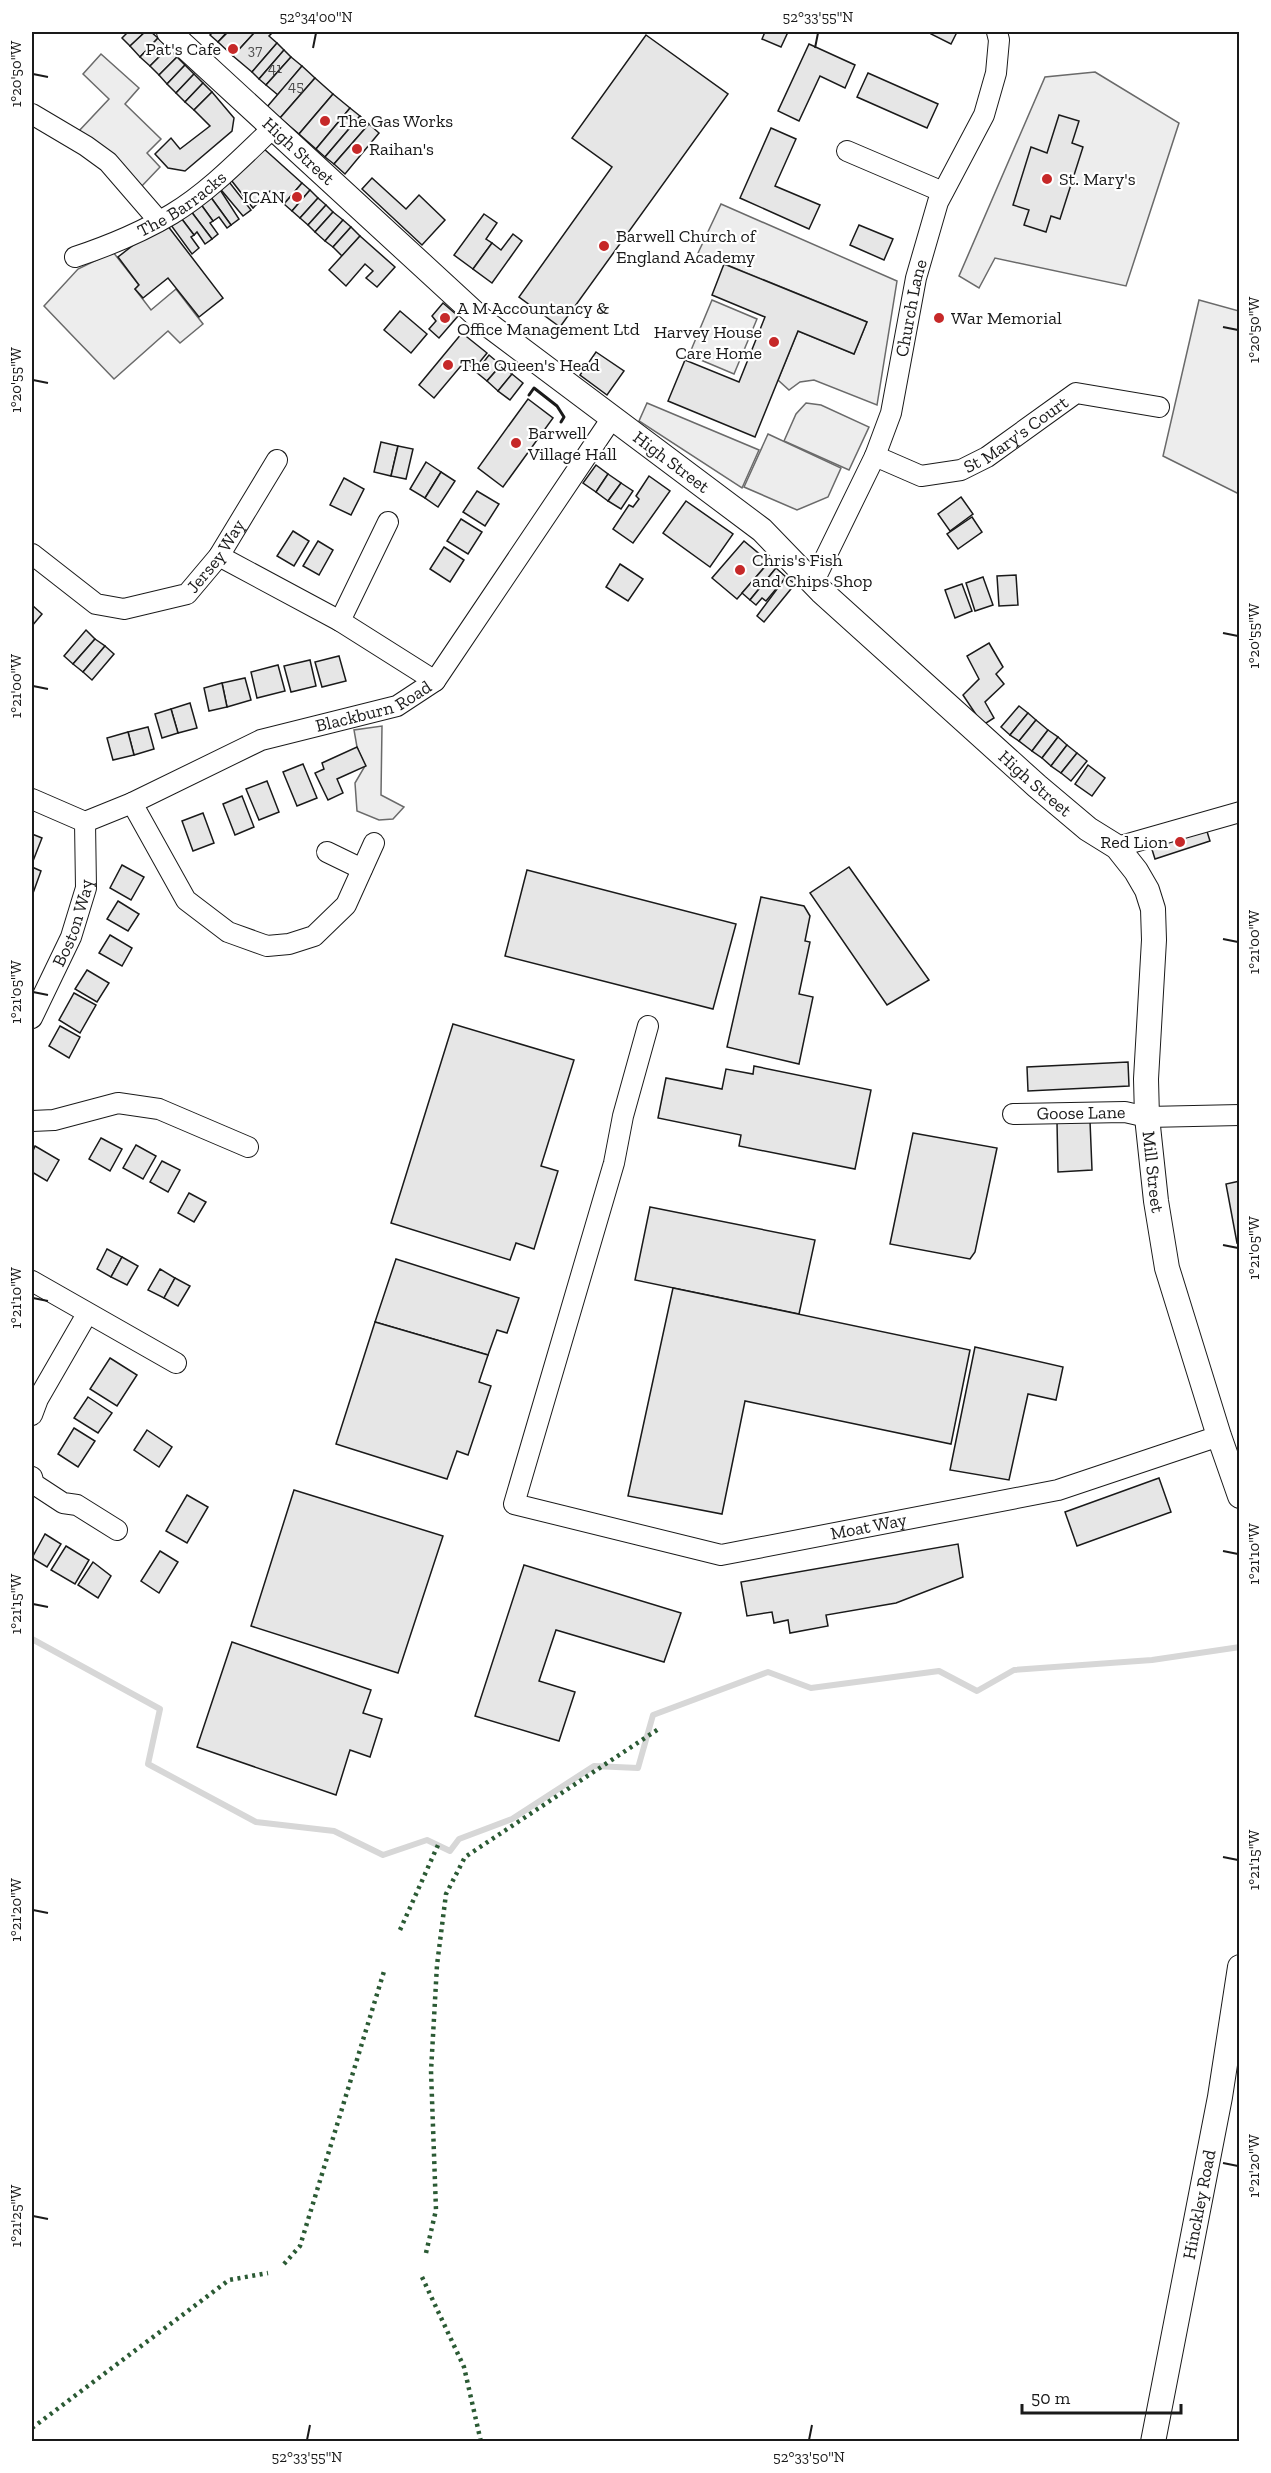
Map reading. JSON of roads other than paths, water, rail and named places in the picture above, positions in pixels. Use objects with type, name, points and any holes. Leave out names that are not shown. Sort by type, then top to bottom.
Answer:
[{"type":"street","name":"High Street","points":[[168,32],[482,320],[762,530],[813,582],[1046,793],[1088,829],[1117,848]]},
{"type":"street","name":"Church Lane","points":[[813,582],[875,456],[891,413],[916,278],[938,202],[984,115],[996,73],[998,32]]},
{"type":"street","points":[[32,114],[108,162],[159,220]]},
{"type":"street","name":"The Barracks","points":[[75,257],[110,245],[173,214],[209,186],[274,128]]},
{"type":"street","points":[[847,151],[943,192]]},
{"type":"street","name":"St Mary's Court","points":[[875,456],[921,476],[961,470],[987,457],[1076,393],[1159,407]]},
{"type":"street","name":"Blackburn Road","points":[[85,822],[261,740],[397,706],[435,681],[612,418]]},
{"type":"street","name":"Jersey Way","points":[[32,554],[96,604],[124,609],[187,594],[219,556],[277,460]]},
{"type":"street","points":[[340,621],[388,522]]},
{"type":"street","points":[[219,556],[340,621],[435,681]]},
{"type":"street","points":[[32,799],[85,822]]},
{"type":"street","points":[[132,802],[186,900],[228,932],[267,946],[289,944],[314,936],[346,905],[374,843]]},
{"type":"street","points":[[1117,848],[1239,812]]},
{"type":"street","name":"Boston Way","points":[[32,1018],[71,937],[86,888],[85,822]]},
{"type":"street","name":"Mill Street","points":[[1117,848],[1136,871],[1147,890],[1153,909],[1154,940],[1146,1079],[1147,1117],[1156,1201],[1167,1268],[1239,1496]]},
{"type":"street","points":[[327,852],[362,869]]},
{"type":"street","name":"Moat Way","points":[[648,1026],[623,1116],[614,1163],[514,1504],[721,1555],[1058,1490],[1219,1436]]},
{"type":"street","points":[[32,1121],[54,1120],[118,1103],[159,1109],[248,1147]]},
{"type":"street","name":"Goose Lane","points":[[1014,1114],[1125,1112],[1147,1117],[1239,1115]]},
{"type":"street","points":[[32,1281],[176,1363]]},
{"type":"street","points":[[32,1415],[38,1399],[87,1314]]},
{"type":"street","points":[[32,1477],[34,1484],[63,1503],[77,1505],[117,1530]]},
{"type":"street","name":"Hinckley Road","points":[[1153,2442],[1220,2097],[1239,1967]]},
{"type":"waterway","points":[[32,1639],[160,1709],[148,1764],[256,1822],[334,1831],[383,1855],[427,1840],[450,1851],[459,1839],[512,1819],[594,1766],[638,1768],[653,1715],[768,1672],[811,1688],[939,1671],[977,1691],[1014,1670],[1152,1660],[1240,1647]]},
{"type":"place","name":"Pat's Cafe","points":[[233,49]]},
{"type":"place","name":"The Gas Works","points":[[325,121]]},
{"type":"place","name":"Raihan's","points":[[357,149]]},
{"type":"place","name":"St. Mary's","points":[[1047,179]]},
{"type":"place","name":"ICAN","points":[[297,197]]},
{"type":"place","name":"Barwell Church of England Academy","points":[[604,246]]},
{"type":"place","name":"A M Accountancy & Office Management Ltd","points":[[445,318]]},
{"type":"place","name":"War Memorial","points":[[939,318]]},
{"type":"place","name":"Harvey House Care Home","points":[[774,342]]},
{"type":"place","name":"The Queen's Head","points":[[448,365]]},
{"type":"place","name":"Barwell Village Hall","points":[[516,443]]},
{"type":"place","name":"Chris's Fish and Chips Shop","points":[[740,570]]},
{"type":"place","name":"Red Lion","points":[[1180,842]]}]
